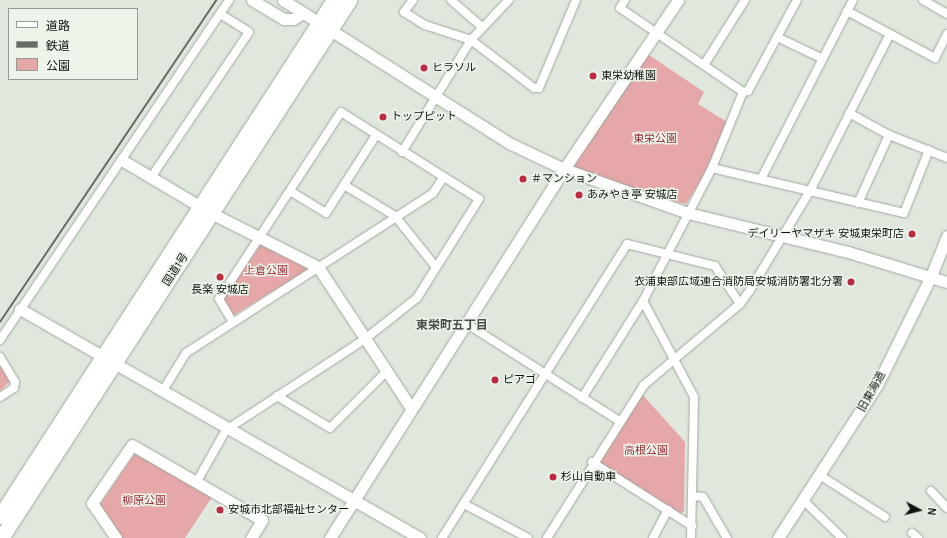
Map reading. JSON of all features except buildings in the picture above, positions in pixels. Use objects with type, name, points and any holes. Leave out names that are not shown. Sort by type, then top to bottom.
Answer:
[{"type":"highway","name":"国道1号","points":[[325,26],[334,0]]},
{"type":"highway","name":"国道1号","points":[[1,538],[109,361],[325,26],[349,0]]},
{"type":"highway","name":"国道1号","points":[[0,516],[109,361]]},
{"type":"street","points":[[0,340],[230,0]]},
{"type":"street","points":[[252,0],[284,19],[293,19],[304,13]]},
{"type":"street","points":[[283,0],[435,98],[511,144],[564,169],[688,213],[931,276],[947,282]]},
{"type":"street","points":[[413,0],[404,12],[425,25],[471,40],[530,87],[539,88],[576,0]]},
{"type":"street","points":[[402,152],[471,40],[509,0]]},
{"type":"street","points":[[625,0],[620,8],[743,92]]},
{"type":"street","points":[[330,538],[411,408],[467,324],[564,169],[678,0]]},
{"type":"street","points":[[704,65],[745,0]]},
{"type":"street","points":[[582,398],[643,300],[712,168],[743,92],[748,91],[797,0]]},
{"type":"street","points":[[761,179],[821,58],[853,0]]},
{"type":"street","points":[[923,0],[947,14]]},
{"type":"street","points":[[455,1],[482,27]]},
{"type":"street","points":[[847,11],[935,58],[947,34]]},
{"type":"street","points":[[150,179],[249,32],[220,14]]},
{"type":"street","points":[[547,538],[592,462],[644,385],[740,304],[810,191],[890,34]]},
{"type":"street","points":[[777,37],[821,58]]},
{"type":"street","points":[[196,483],[226,430],[365,339],[417,298],[479,199],[443,178],[341,112],[219,299],[232,321]]},
{"type":"street","points":[[850,113],[889,134],[947,158]]},
{"type":"street","points":[[858,203],[889,134]]},
{"type":"street","points":[[290,191],[326,212],[376,135]]},
{"type":"street","points":[[712,168],[904,214],[929,150]]},
{"type":"street","points":[[122,160],[150,179],[207,211],[318,267],[411,408]]},
{"type":"street","points":[[162,392],[186,353],[232,321],[433,193],[443,178]]},
{"type":"street","points":[[344,185],[395,216],[436,267]]},
{"type":"street","name":"旧東海道","points":[[778,538],[821,476],[877,385],[931,276],[947,236]]},
{"type":"street","points":[[442,538],[627,244],[715,266],[740,304]]},
{"type":"street","points":[[643,300],[694,397],[691,538]]},
{"type":"street","points":[[20,309],[226,430],[420,538]]},
{"type":"street","points":[[467,324],[619,421]]},
{"type":"street","points":[[0,357],[15,382],[14,388],[0,397]]},
{"type":"street","points":[[277,396],[330,428],[386,372]]},
{"type":"street","points":[[116,538],[92,503],[132,445],[262,520],[251,538]]},
{"type":"street","points":[[592,462],[692,526]]},
{"type":"street","points":[[821,476],[885,517]]},
{"type":"street","points":[[931,491],[947,508]]},
{"type":"street","points":[[692,496],[703,497],[728,538]]},
{"type":"street","points":[[804,501],[842,538]]},
{"type":"street","points":[[464,504],[528,538]]},
{"type":"street","points":[[653,538],[668,510]]},
{"type":"green space","name":"東栄公園","points":[[646,53],[704,92],[698,104],[727,122],[710,166],[686,204],[627,190],[568,168]]},
{"type":"green space","name":"上倉公園","points":[[262,243],[306,265],[306,271],[232,316],[223,298]]},
{"type":"green space","points":[[0,362],[11,380],[0,391]]},
{"type":"green space","name":"高根公園","points":[[641,393],[685,442],[684,511],[679,514],[601,464],[599,460]]},
{"type":"green space","name":"柳原公園","points":[[135,453],[212,497],[185,538],[120,538],[99,506]]},
{"type":"railway","points":[[0,322],[216,0]]},
{"type":"place","name":"ヒラソル","points":[[424,68]]},
{"type":"place","name":"東栄幼稚園","points":[[593,76]]},
{"type":"place","name":"トップピット","points":[[383,117]]},
{"type":"place","name":"＃マンション","points":[[523,179]]},
{"type":"place","name":"あみやき亭 安城店","points":[[579,195]]},
{"type":"place","name":"デイリーヤマザキ 安城東栄町店","points":[[912,234]]},
{"type":"place","name":"長楽 安城店","points":[[220,277]]},
{"type":"place","name":"衣浦東部広域連合消防局安城消防署北分署","points":[[851,282]]},
{"type":"place","name":"ピアゴ","points":[[495,380]]},
{"type":"place","name":"杉山自動車","points":[[553,477]]},
{"type":"place","name":"安城市北部福祉センター","points":[[220,510]]},
{"type":"district","name":"東栄町五丁目","points":[[452,326]]}]
